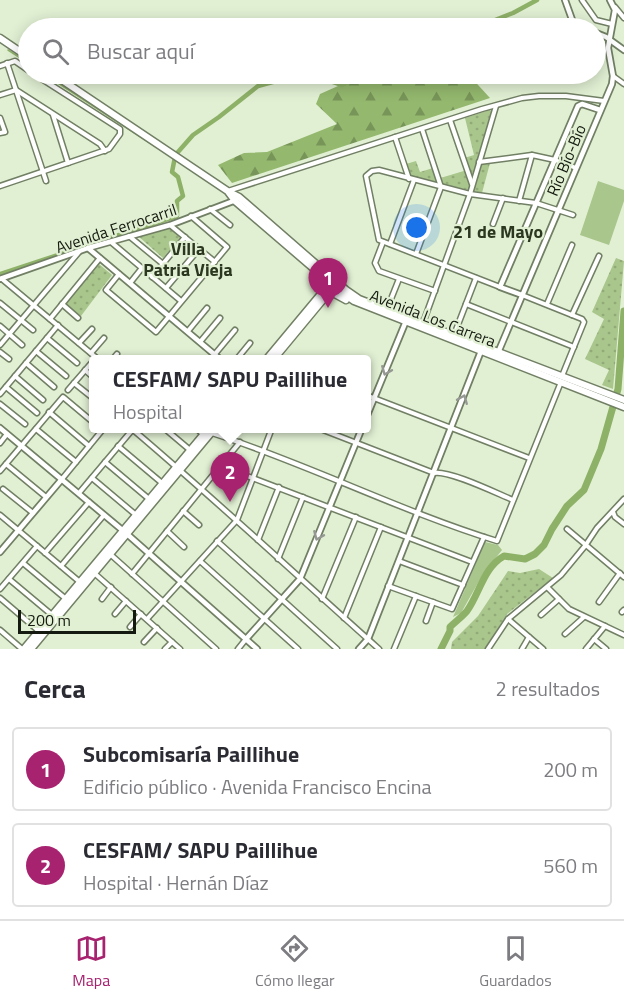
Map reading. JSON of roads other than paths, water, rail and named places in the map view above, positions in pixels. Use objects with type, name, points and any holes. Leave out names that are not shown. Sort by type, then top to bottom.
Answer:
[{"type":"main road","points":[[0,38],[18,50]]},
{"type":"main road","name":"Avenida Los Carrera","points":[[68,84],[228,192],[361,304],[481,351],[497,354]]},
{"type":"main road","points":[[275,355],[334,283]]},
{"type":"main road","points":[[275,355],[334,283]]},
{"type":"main road","name":"Avenida Los Carrera","points":[[334,283],[354,296],[387,309],[406,320],[423,323],[622,402]]},
{"type":"main road","points":[[327,294],[334,294],[361,304]]},
{"type":"main road","points":[[93,571],[110,554],[136,515],[162,483],[178,469],[190,450],[207,433]]},
{"type":"main road","points":[[23,649],[41,633],[209,433]]},
{"type":"main road","points":[[31,649],[52,615],[82,584]]},
{"type":"street","points":[[566,0],[572,18]]},
{"type":"street","points":[[582,0],[595,18]]},
{"type":"street","points":[[610,0],[624,18]]},
{"type":"street","points":[[615,7],[608,55],[613,76],[624,84]]},
{"type":"street","points":[[606,22],[612,24]]},
{"type":"street","points":[[606,38],[624,50]]},
{"type":"street","points":[[7,63],[46,181]]},
{"type":"street","points":[[0,66],[7,63],[18,63]]},
{"type":"street","name":"Río Bío-Bío","points":[[497,354],[612,84],[613,76]]},
{"type":"street","points":[[0,186],[105,151],[120,134],[120,129],[50,84]]},
{"type":"street","points":[[0,95],[16,90]]},
{"type":"street","points":[[16,90],[100,144],[105,151]]},
{"type":"street","points":[[228,192],[522,98],[566,96],[602,106]]},
{"type":"street","points":[[500,287],[575,111],[582,104],[602,106]]},
{"type":"street","points":[[423,323],[470,194],[496,105]]},
{"type":"street","points":[[53,115],[68,163]]},
{"type":"street","points":[[0,118],[5,132],[0,133]]},
{"type":"street","points":[[450,120],[472,186]]},
{"type":"street","points":[[416,254],[441,187],[422,129]]},
{"type":"street","points":[[390,244],[411,179],[396,138]]},
{"type":"street","points":[[519,201],[532,155]]},
{"type":"street","points":[[479,162],[532,155],[576,168]]},
{"type":"street","points":[[219,433],[497,541],[584,326],[582,319],[383,242],[377,236],[366,176],[372,171],[379,170],[470,194],[536,203],[573,215]]},
{"type":"street","points":[[493,224],[503,198]]},
{"type":"street","name":"Avenida Ferrocarril","points":[[1,279],[88,248],[170,225],[237,199]]},
{"type":"street","points":[[210,209],[230,225]]},
{"type":"street","points":[[119,274],[106,290],[156,332],[227,247],[190,216]]},
{"type":"street","points":[[170,225],[215,262]]},
{"type":"street","points":[[129,236],[163,264]]},
{"type":"street","points":[[152,277],[185,237]]},
{"type":"street","points":[[111,242],[182,301]]},
{"type":"street","points":[[383,242],[375,263],[379,271],[435,291]]},
{"type":"street","points":[[547,304],[572,244]]},
{"type":"street","points":[[88,248],[215,354],[235,330]]},
{"type":"street","points":[[166,288],[199,249]]},
{"type":"street","points":[[0,345],[78,252]]},
{"type":"street","points":[[572,315],[599,255]]},
{"type":"street","points":[[50,319],[100,258]]},
{"type":"street","points":[[130,283],[142,268]]},
{"type":"street","points":[[454,335],[476,278]]},
{"type":"street","points":[[1,279],[91,353],[104,338]]},
{"type":"street","points":[[387,309],[399,279]]},
{"type":"street","points":[[0,303],[33,330]]},
{"type":"street","points":[[62,304],[78,318]]},
{"type":"street","points":[[466,304],[574,347]]},
{"type":"street","points":[[188,331],[207,308]]},
{"type":"street","points":[[200,342],[220,318]]},
{"type":"street","points":[[371,407],[406,320]]},
{"type":"street","points":[[0,394],[58,325]]},
{"type":"street","points":[[0,327],[22,345]]},
{"type":"street","points":[[79,343],[92,329]]},
{"type":"street","points":[[47,338],[77,363]]},
{"type":"street","points":[[240,355],[250,343]]},
{"type":"street","points":[[36,351],[66,376]]},
{"type":"street","points":[[359,649],[368,639],[481,351]]},
{"type":"street","points":[[0,352],[9,359]]},
{"type":"street","points":[[26,363],[54,387]]},
{"type":"street","points":[[68,390],[89,365]]},
{"type":"street","points":[[84,370],[89,374]]},
{"type":"street","points":[[15,376],[43,400]]},
{"type":"street","points":[[74,383],[89,396]]},
{"type":"street","points":[[6,387],[37,413]]},
{"type":"street","points":[[0,471],[63,397],[89,420]]},
{"type":"street","points":[[371,397],[529,458]]},
{"type":"street","points":[[0,404],[25,424]]},
{"type":"street","points":[[49,412],[89,446]]},
{"type":"street","points":[[0,428],[125,532],[257,649]]},
{"type":"street","points":[[36,429],[76,462]]},
{"type":"street","points":[[0,552],[2,545],[33,513],[99,433]]},
{"type":"street","points":[[79,493],[129,433]]},
{"type":"street","points":[[137,433],[237,520],[379,649]]},
{"type":"street","points":[[169,433],[190,450]]},
{"type":"street","points":[[147,620],[237,520],[271,433]]},
{"type":"street","points":[[328,433],[434,473],[451,475],[513,500]]},
{"type":"street","points":[[238,649],[300,579],[360,433]]},
{"type":"street","points":[[0,442],[7,434]]},
{"type":"street","points":[[132,574],[240,442]]},
{"type":"street","points":[[118,446],[162,483]]},
{"type":"street","points":[[105,462],[149,499]]},
{"type":"street","points":[[6,464],[46,497]]},
{"type":"street","points":[[221,466],[472,562]]},
{"type":"street","points":[[92,478],[136,515]]},
{"type":"street","points":[[258,540],[279,487]]},
{"type":"street","points":[[3,489],[33,513]]},
{"type":"street","points":[[278,559],[303,497]]},
{"type":"street","points":[[488,649],[508,619],[548,588],[624,499]]},
{"type":"street","points":[[45,553],[88,502]]},
{"type":"street","points":[[183,511],[200,525]]},
{"type":"street","points":[[613,512],[615,517],[624,524]]},
{"type":"street","points":[[0,515],[82,584]]},
{"type":"street","points":[[61,566],[104,515]]},
{"type":"street","points":[[322,599],[356,517]]},
{"type":"street","points":[[344,618],[381,526]]},
{"type":"street","points":[[567,529],[624,577]]},
{"type":"street","points":[[167,531],[184,546]]},
{"type":"street","points":[[388,586],[452,609],[484,537]]},
{"type":"street","points":[[217,541],[337,649]]},
{"type":"street","points":[[0,589],[37,546]]},
{"type":"street","points":[[110,554],[216,649]]},
{"type":"street","points":[[200,561],[298,649]]},
{"type":"street","points":[[399,561],[463,585]]},
{"type":"street","points":[[22,562],[66,599]]},
{"type":"street","points":[[93,571],[180,649]]},
{"type":"street","points":[[599,602],[620,573]]},
{"type":"street","points":[[9,579],[52,615]]},
{"type":"street","points":[[102,599],[111,587]]},
{"type":"street","points":[[548,588],[569,609],[624,635]]},
{"type":"street","points":[[394,649],[416,596]]},
{"type":"street","points":[[0,598],[41,633]]},
{"type":"street","points":[[541,615],[559,599]]},
{"type":"street","points":[[115,614],[126,601]]},
{"type":"street","points":[[426,621],[433,602]]},
{"type":"street","points":[[130,627],[141,614]]},
{"type":"street","points":[[565,634],[584,617]]},
{"type":"street","points":[[508,619],[543,649]]},
{"type":"street","points":[[586,649],[605,626]]},
{"type":"street","points":[[144,642],[157,628]]},
{"type":"street","points":[[0,630],[23,649]]},
{"type":"street","points":[[522,649],[529,637]]},
{"type":"street","points":[[594,639],[606,649]]},
{"type":"street","points":[[165,649],[172,642]]},
{"type":"waterway","points":[[500,18],[537,0]]},
{"type":"waterway","points":[[8,50],[18,56]]},
{"type":"waterway","points":[[59,84],[156,147]]},
{"type":"waterway","points":[[178,152],[193,135],[258,86],[265,84]]},
{"type":"waterway","points":[[339,84],[344,84]]},
{"type":"waterway","points":[[0,274],[177,216],[177,201],[183,196],[178,177],[172,172],[175,157]]},
{"type":"waterway","points":[[441,649],[450,627],[467,611],[491,567],[504,556],[525,559],[535,554],[544,545],[567,506],[584,490],[601,449],[618,389],[624,311]]},
{"type":"place","name":"Subcomisaría Paillihue","points":[[328,308]]},
{"type":"place","name":"CESFAM/ SAPU Paillihue","points":[[230,502]]},
{"type":"district","name":"21 de Mayo","points":[[498,231]]},
{"type":"district","name":"Villa Patria Vieja","points":[[188,258]]}]
